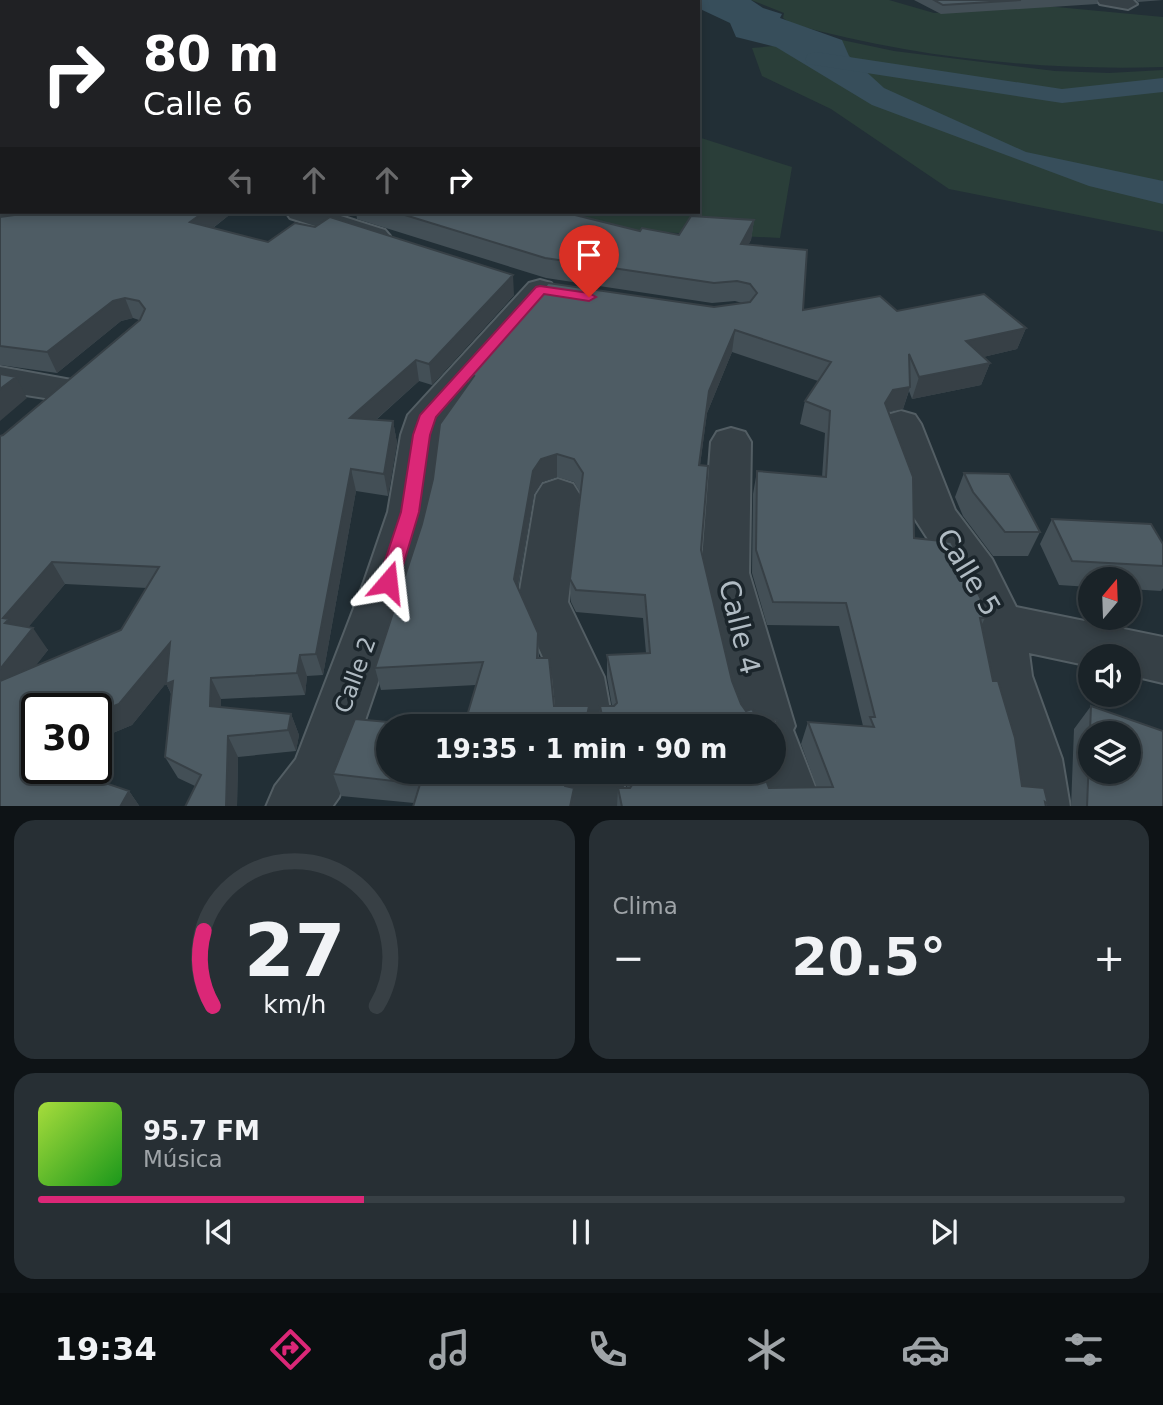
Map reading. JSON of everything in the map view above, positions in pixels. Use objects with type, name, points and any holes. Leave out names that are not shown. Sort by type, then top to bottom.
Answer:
[{"type":"street","points":[[1106,0],[1128,4]]},
{"type":"street","points":[[306,214],[401,244]]},
{"type":"street","name":"Calle 2","points":[[297,806],[318,777],[388,582],[410,512],[421,435],[428,415],[541,288]]},
{"type":"street","points":[[27,421],[94,364]]},
{"type":"street","points":[[0,379],[64,388]]},
{"type":"street","name":"Calle 5","points":[[901,424],[935,516],[975,572],[1000,625],[1006,676],[1033,759],[1041,806]]},
{"type":"street","name":"Calle 4","points":[[731,442],[725,573],[764,714]]},
{"type":"street","points":[[558,495],[543,602],[578,677],[583,714]]},
{"type":"street","points":[[1000,625],[1163,660]]},
{"type":"street","points":[[594,784],[598,806]]},
{"type":"street","points":[[785,784],[793,806]]},
{"type":"green space","points":[[751,0],[889,0],[934,13],[1046,6],[1163,17],[1163,67],[1069,67],[929,53],[792,24],[783,18],[784,13]]},
{"type":"green space","points":[[842,40],[894,51],[1055,71],[1109,73],[1163,70],[1163,232],[949,189],[831,109],[762,76],[752,48]]},
{"type":"green space","points":[[700,138],[792,167],[780,238],[577,228],[518,214],[700,214]]},
{"type":"water","points":[[700,0],[751,0],[763,8],[782,14],[780,18],[842,40],[849,56],[884,88],[1026,152],[1163,181],[1163,204],[1089,186],[872,105],[776,47],[736,37],[730,23],[700,9]]},
{"type":"building","points":[[934,0],[1021,0],[943,5]]},
{"type":"building","points":[[22,214],[201,214],[190,222],[268,242],[295,223],[315,227],[330,217],[513,275],[429,364],[416,360],[350,418],[393,421],[384,474],[351,469],[316,654],[300,655],[297,673],[211,678],[210,706],[291,714],[288,730],[228,736],[226,806],[186,806],[201,775],[165,757],[173,681],[166,684],[170,643],[119,704],[112,707],[112,693],[21,693],[21,784],[108,784],[129,791],[121,806],[0,806],[0,681],[121,630],[159,567],[52,562],[3,618],[9,619],[5,623],[33,628],[0,669],[0,436],[140,320],[145,309],[139,301],[125,298],[113,301],[47,352],[0,346],[0,217]]},
{"type":"building","points":[[402,214],[571,214],[640,231],[642,228],[679,235],[691,216],[754,220],[741,244],[807,250],[803,310],[880,296],[897,311],[984,294],[1026,328],[966,341],[990,363],[919,377],[909,354],[910,387],[893,390],[885,403],[913,477],[914,538],[951,542],[983,603],[985,618],[980,618],[993,681],[998,681],[1015,738],[1022,786],[1044,788],[1048,804],[1045,802],[1046,806],[622,806],[618,788],[630,788],[632,784],[833,787],[808,722],[874,727],[870,717],[875,717],[846,603],[773,602],[756,550],[757,471],[826,477],[830,411],[805,401],[831,362],[735,330],[709,391],[699,465],[708,466],[701,550],[732,681],[741,704],[746,711],[752,709],[755,714],[602,714],[600,706],[614,706],[617,703],[607,655],[650,653],[645,595],[576,590],[570,579],[583,473],[574,459],[557,454],[541,459],[533,471],[514,579],[538,633],[537,658],[549,658],[554,706],[589,706],[587,714],[468,714],[483,662],[375,668],[422,524],[433,479],[440,424],[474,376],[467,374],[548,283],[714,307],[750,302],[757,293],[750,284],[737,281],[714,283],[545,258]]},
{"type":"building","points":[[0,374],[16,377],[0,389]]},
{"type":"building","points":[[964,473],[1009,474],[1040,532],[1005,532],[973,492]]},
{"type":"building","points":[[1052,519],[1151,524],[1163,544],[1163,566],[1072,561]]},
{"type":"building","points":[[1091,707],[1094,707],[1134,721],[1090,721]]},
{"type":"building","points":[[355,719],[376,721],[376,779],[333,774]]},
{"type":"building","points":[[1141,723],[1163,731],[1163,806],[1087,806],[1088,784],[1141,784]]},
{"type":"building","points":[[420,784],[565,784],[574,788],[570,806],[413,806]]},
{"type":"waterway","points":[[816,59],[1062,96],[1163,85]]},
{"type":"route","points":[[388,582],[410,512],[421,435],[428,415],[540,290],[589,297]]}]
